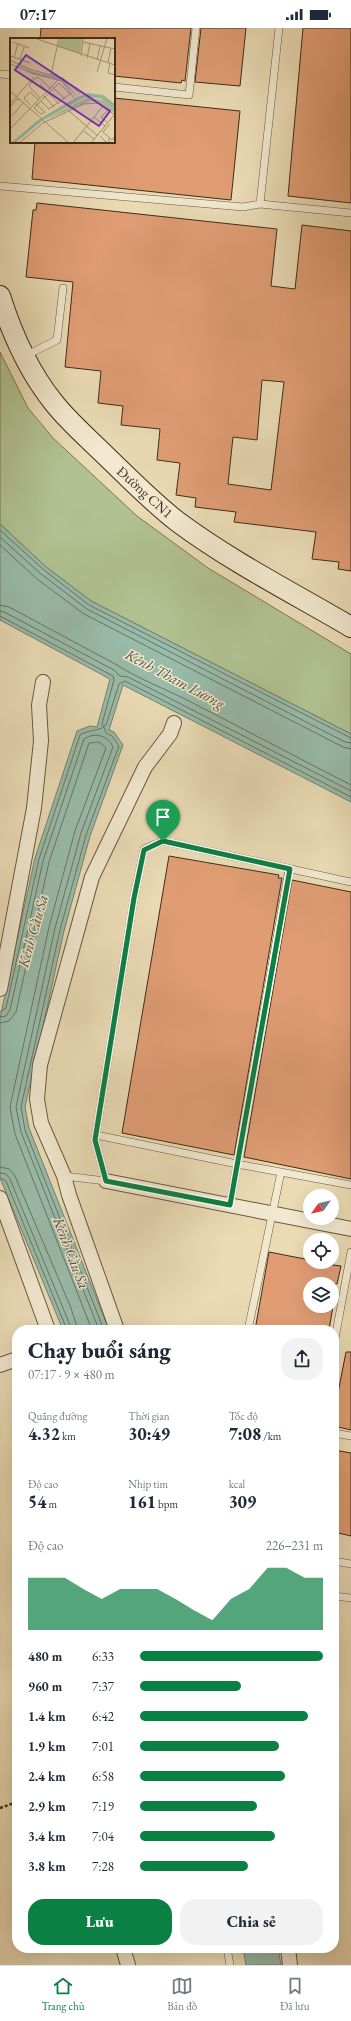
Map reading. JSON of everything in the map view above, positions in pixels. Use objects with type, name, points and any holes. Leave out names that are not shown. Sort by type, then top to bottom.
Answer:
[{"type":"street","name":"Đường CN1","points":[[0,296],[25,356],[39,381],[55,404],[160,507],[199,537],[233,559],[351,627]]},
{"type":"street","points":[[0,989],[34,808],[41,741],[39,705],[43,682]]},
{"type":"street","points":[[115,1325],[69,1195],[64,1176],[41,1123],[37,1099],[40,1065],[92,877],[145,768],[170,734],[174,723]]},
{"type":"street","points":[[106,1181],[351,1229]]},
{"type":"street","points":[[0,1198],[46,1325]]},
{"type":"street","points":[[0,1366],[12,1361]]},
{"type":"street","points":[[124,1953],[128,1965]]},
{"type":"street","points":[[289,1953],[290,1965]]},
{"type":"lane","points":[[115,87],[189,95],[196,28]]},
{"type":"lane","points":[[260,204],[279,28]]},
{"type":"lane","points":[[0,74],[10,75]]},
{"type":"lane","points":[[0,186],[243,207],[260,204],[351,213]]},
{"type":"lane","points":[[25,356],[57,340],[63,288]]},
{"type":"lane","points":[[64,1176],[106,1181],[95,1140],[134,898],[144,850],[163,841],[351,882]]},
{"type":"lane","points":[[230,1205],[290,869]]},
{"type":"lane","points":[[96,1134],[237,1164],[351,1185]]},
{"type":"lane","points":[[249,1325],[281,1172]]},
{"type":"lane","points":[[338,1325],[351,1252]]},
{"type":"lane","points":[[339,1434],[351,1436]]},
{"type":"lane","points":[[339,1562],[351,1564]]},
{"type":"lane","points":[[339,1597],[351,1598]]},
{"type":"lane","points":[[228,1953],[230,1965]]},
{"type":"path","points":[[0,1808],[12,1804]]},
{"type":"shaded area","points":[[0,352],[28,408],[53,438],[137,516],[208,568],[351,654],[351,734],[91,601],[46,567],[0,524]]},
{"type":"water","points":[[0,524],[46,567],[91,601],[351,734],[351,802],[123,685],[109,730],[114,732],[123,745],[90,836],[64,931],[25,1107],[29,1128],[107,1325],[61,1325],[0,1178],[0,1018],[35,858],[77,731],[90,726],[97,727],[110,679],[0,620]]},
{"type":"water","points":[[244,1953],[279,1953],[281,1965],[246,1965]]},
{"type":"building","points":[[41,28],[191,28],[185,81],[182,80],[181,83],[115,76],[115,38],[40,38]]},
{"type":"building","points":[[201,28],[246,28],[240,86],[195,82]]},
{"type":"building","points":[[303,28],[351,28],[351,203],[288,196]]},
{"type":"building","points":[[115,98],[240,111],[231,200],[32,179],[35,143],[115,143]]},
{"type":"building","points":[[37,203],[277,229],[271,286],[295,289],[302,225],[351,231],[351,571],[338,569],[339,562],[312,559],[316,532],[234,522],[236,512],[195,507],[196,498],[176,495],[180,463],[157,460],[160,429],[121,425],[123,406],[98,403],[101,371],[65,367],[73,282],[26,277],[33,210],[36,210]],"holes":[[[262,380],[284,382],[271,490],[228,484],[233,437],[257,440]]]},
{"type":"building","points":[[169,856],[279,875],[278,878],[282,878],[234,1155],[122,1133]]},
{"type":"building","points":[[292,880],[351,892],[351,1179],[244,1157]]},
{"type":"building","points":[[269,1252],[303,1259],[303,1269],[339,1269],[339,1266],[341,1266],[339,1277],[303,1277],[303,1313],[332,1313],[330,1325],[256,1325]]},
{"type":"building","points":[[346,1352],[351,1352],[351,1430],[339,1427],[339,1388]]},
{"type":"building","points":[[339,1451],[351,1453],[351,1536],[339,1533]]},
{"type":"route","points":[[163,841],[290,869],[230,1205],[106,1181],[95,1140],[134,898],[144,850],[163,841]]},
{"type":"water label","name":"Kênh Tham Lương","points":[[175,679]]},
{"type":"water label","name":"Kênh Cầu Sa","points":[[33,931]]},
{"type":"water label","name":"Kênh Cầu Sa","points":[[71,1253]]}]
